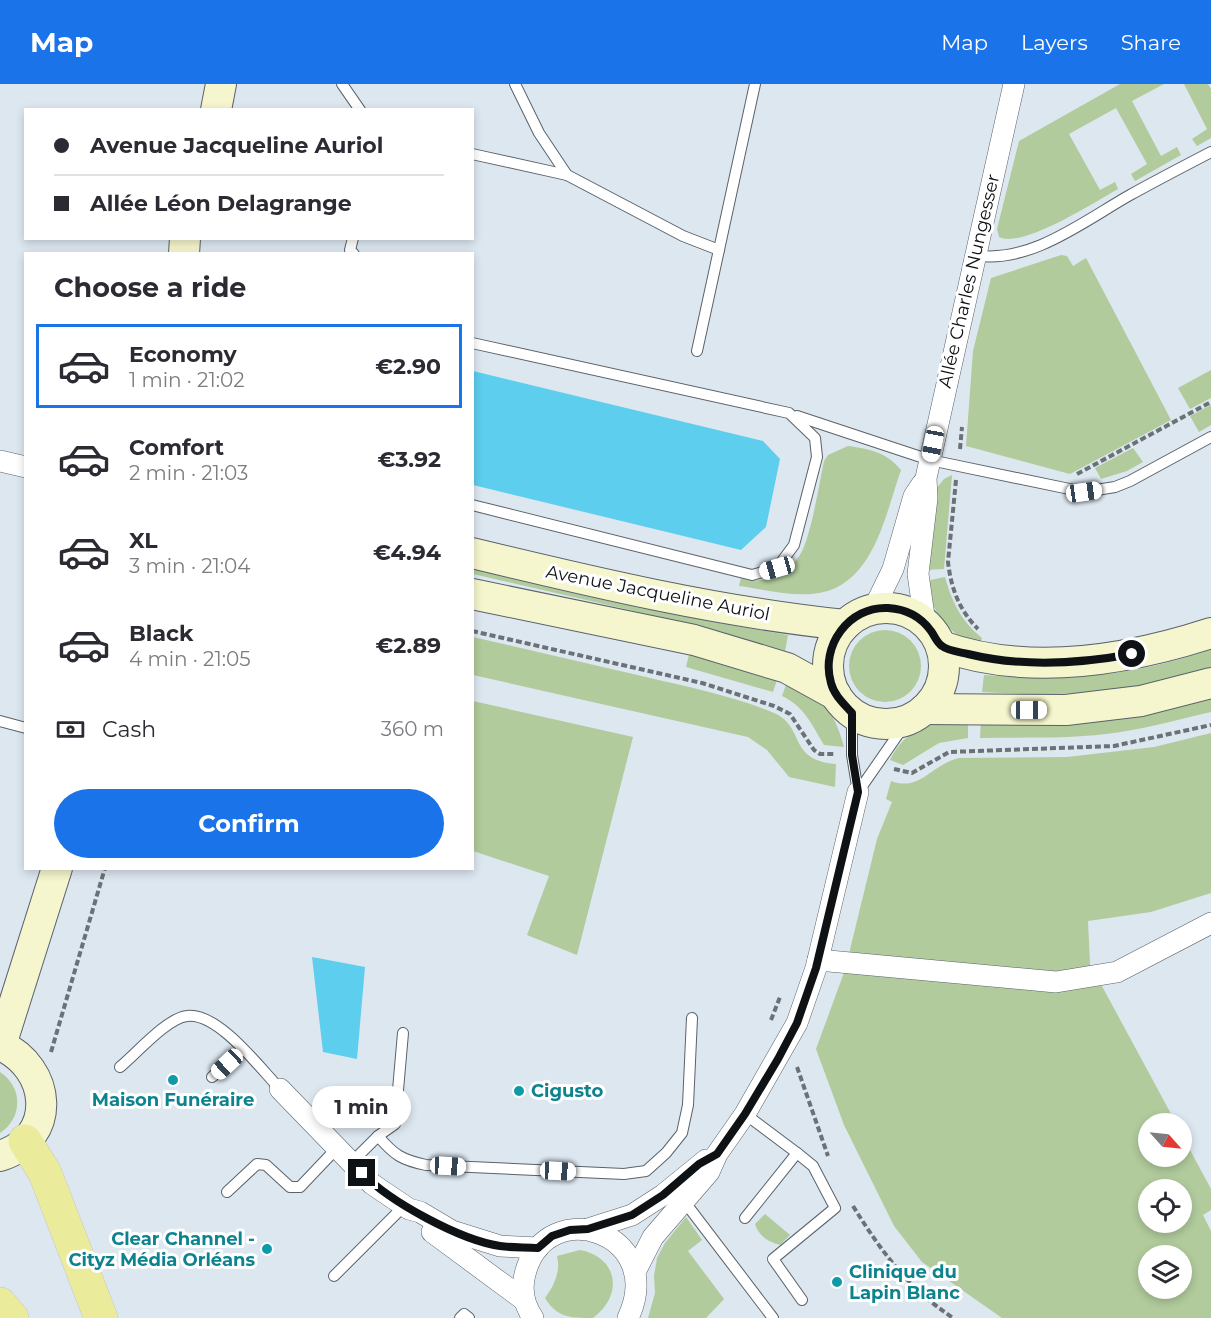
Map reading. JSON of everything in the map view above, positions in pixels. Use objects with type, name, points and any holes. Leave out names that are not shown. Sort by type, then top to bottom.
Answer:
[{"type":"main road","points":[[196,108],[200,84]]},
{"type":"main road","points":[[216,108],[221,84]]},
{"type":"main road","name":"Avenue Jacqueline Auriol","points":[[474,553],[601,585],[713,607],[846,625]]},
{"type":"main road","name":"Avenue Jacqueline Auriol","points":[[474,594],[694,640],[787,668],[844,704]]},
{"type":"main road","points":[[1211,633],[1172,646],[1112,658],[1051,663],[982,658],[933,634],[901,610],[873,610],[858,615],[846,625],[837,635],[829,658],[831,683],[844,704],[870,722],[889,724],[917,714],[1089,708],[1141,701],[1211,683]]},
{"type":"main road","points":[[917,714],[941,686],[944,659],[933,634]]},
{"type":"main road","points":[[56,870],[0,1045],[18,1054],[32,1068],[40,1086],[41,1106],[36,1125],[13,1148],[45,1173],[101,1318]]},
{"type":"main road","points":[[0,1304],[12,1318]]},
{"type":"street","name":"Allée Charles Nungesser","points":[[933,634],[918,574],[928,469],[1014,84]]},
{"type":"street","points":[[0,461],[24,467]]},
{"type":"street","name":"Allée Charles Nungesser","points":[[873,610],[892,569],[914,496],[928,469]]},
{"type":"street","points":[[635,1272],[653,1237],[709,1172],[717,1154],[745,1114],[797,1023],[818,960],[858,792]]},
{"type":"street","points":[[818,960],[1056,982],[1117,972],[1211,923]]},
{"type":"street","points":[[280,1089],[372,1184],[407,1208],[420,1212],[452,1231],[500,1246],[538,1248]]},
{"type":"street","points":[[528,1309],[523,1281],[527,1263],[538,1248],[552,1236],[570,1230],[588,1229],[632,1215],[663,1195],[699,1164],[717,1154]]},
{"type":"street","points":[[407,1208],[412,1219],[528,1309]]},
{"type":"street","points":[[588,1229],[605,1234],[629,1257],[635,1272],[637,1288],[632,1313]]},
{"type":"lane","points":[[342,84],[359,108]]},
{"type":"lane","points":[[515,84],[539,133],[567,175]]},
{"type":"lane","points":[[697,351],[755,84]]},
{"type":"lane","points":[[974,255],[992,258],[1027,250],[1058,236],[1211,152]]},
{"type":"lane","points":[[474,154],[567,175],[683,236],[719,250]]},
{"type":"lane","points":[[474,344],[789,413],[928,469],[958,466],[1084,492],[1115,487],[1130,481],[1211,437]]},
{"type":"lane","points":[[474,506],[752,575],[777,568],[794,544],[817,457],[815,438],[789,413]]},
{"type":"lane","points":[[844,704],[858,792]]},
{"type":"lane","points":[[858,792],[917,714]]},
{"type":"lane","points":[[0,721],[24,727]]},
{"type":"lane","points":[[120,1067],[167,1026],[186,1016],[205,1018],[242,1050],[280,1089]]},
{"type":"lane","points":[[378,1136],[389,1149],[405,1161],[426,1165],[624,1174],[646,1171],[666,1153],[682,1133],[688,1105],[692,1018]]},
{"type":"lane","points":[[227,1192],[256,1164],[266,1165],[290,1187],[300,1187],[395,1124],[403,1033]]},
{"type":"lane","points":[[212,1077],[242,1050]]},
{"type":"lane","points":[[745,1114],[813,1166],[835,1208],[773,1259],[802,1300]]},
{"type":"lane","points":[[745,1218],[797,1153]]},
{"type":"lane","points":[[684,1201],[773,1318]]},
{"type":"lane","points":[[334,1276],[407,1208]]},
{"type":"lane","points":[[460,1318],[464,1314],[469,1318]]},
{"type":"path","points":[[1070,477],[1211,402]]},
{"type":"path","points":[[971,452],[960,451],[948,562],[956,600],[970,621],[981,632]]},
{"type":"path","points":[[474,631],[702,682],[774,706],[790,714],[814,750],[820,754],[841,754]]},
{"type":"path","points":[[893,768],[912,773],[949,752],[1114,746],[1211,725]]},
{"type":"path","points":[[57,1027],[104,870]]},
{"type":"path","points":[[768,1027],[782,993]]},
{"type":"path","points":[[796,1065],[830,1159]]},
{"type":"path","points":[[848,1197],[887,1259],[929,1302],[953,1318]]},
{"type":"green space","points":[[1120,84],[1164,84],[1132,101],[1161,156],[1177,147],[1181,155],[1135,181],[1131,174],[1147,164],[1116,108],[1069,134],[1100,190],[1115,182],[1118,189],[1041,231],[1010,239],[999,237],[997,229],[1019,141]]},
{"type":"green space","points":[[1184,84],[1208,84],[1211,89],[1211,138],[1197,146],[1192,139],[1207,129]]},
{"type":"green space","points":[[1061,255],[1067,256],[1073,266],[1086,258],[1171,420],[1070,474],[966,446],[973,351],[991,278]]},
{"type":"green space","points":[[1211,370],[1211,398],[1190,409],[1178,388]]},
{"type":"green space","points":[[1211,405],[1211,425],[1199,432],[1190,416]]},
{"type":"green space","points":[[848,446],[877,452],[901,470],[881,529],[862,565],[849,579],[833,589],[812,594],[785,593],[739,586],[741,578],[768,579],[792,565],[803,549],[809,530],[824,461],[828,455]]},
{"type":"green space","points":[[1133,448],[1143,462],[1127,471],[1101,479],[1095,468]]},
{"type":"green space","points":[[952,475],[944,569],[926,570],[936,489],[944,479]]},
{"type":"green space","points":[[474,567],[714,622],[788,635],[785,651],[712,629],[474,574]]},
{"type":"green space","points":[[945,577],[958,611],[968,625],[982,638],[978,649],[959,637],[943,621],[932,603],[926,581]]},
{"type":"green space","points":[[892,630],[911,640],[919,652],[921,666],[919,680],[911,692],[899,700],[878,702],[859,692],[851,680],[849,659],[859,640],[871,632]]},
{"type":"green space","points":[[474,637],[711,692],[774,713],[790,726],[803,750],[810,756],[836,764],[835,787],[789,777],[767,750],[748,737],[474,675]]},
{"type":"green space","points":[[691,646],[779,674],[773,692],[686,667]]},
{"type":"green space","points":[[1211,649],[1211,667],[1184,676],[1127,689],[1069,694],[982,692],[984,675],[1042,678],[1099,675],[1155,665]]},
{"type":"green space","points":[[789,676],[810,690],[825,705],[836,723],[844,747],[824,745],[802,711],[782,696]]},
{"type":"green space","points":[[1211,689],[1211,712],[1145,727],[1074,737],[980,738],[981,716]]},
{"type":"green space","points":[[474,701],[633,737],[577,955],[527,935],[549,876],[474,851]]},
{"type":"green space","points":[[968,717],[968,738],[939,743],[903,765],[890,760],[896,749],[913,733],[933,724]]},
{"type":"green space","points":[[1211,733],[1211,893],[1151,912],[1088,921],[1090,964],[1171,1113],[1138,1113],[1138,1167],[1192,1167],[1192,1154],[1211,1189],[1211,1210],[1203,1215],[1211,1231],[1211,1318],[1002,1318],[922,1262],[894,1226],[844,1125],[816,1049],[845,970],[877,839],[892,802],[886,799],[891,781],[910,783],[949,761],[959,758],[1067,757],[1154,747]]},
{"type":"green space","points":[[0,1072],[13,1086],[17,1102],[13,1119],[0,1133]]},
{"type":"green space","points":[[765,1214],[790,1235],[780,1245],[764,1238],[755,1224]]},
{"type":"green space","points":[[686,1217],[702,1240],[688,1251],[724,1299],[706,1318],[648,1318],[655,1293],[654,1276],[657,1258],[665,1243]]},
{"type":"green space","points":[[580,1250],[602,1260],[612,1278],[613,1288],[609,1299],[603,1309],[593,1318],[578,1318],[560,1313],[554,1310],[545,1298],[556,1278],[557,1256]]},
{"type":"water","points":[[474,371],[763,441],[780,459],[766,527],[741,550],[474,485]]},
{"type":"water","points":[[312,957],[365,967],[357,1059],[323,1052]]},
{"type":"place","name":"Maison Funéraire","points":[[173,1080]]},
{"type":"place","name":"Cigusto","points":[[519,1091]]},
{"type":"place","name":"Clear Channel - Cityz Média Orléans","points":[[267,1249]]},
{"type":"place","name":"Clinique du Lapin Blanc","points":[[837,1282]]},
{"type":"route","points":[[362,1173],[372,1184],[409,1209],[420,1212],[452,1231],[500,1246],[538,1248],[552,1236],[570,1230],[588,1229],[612,1223],[632,1215],[663,1195],[699,1164],[717,1154],[745,1114],[797,1023],[816,968],[858,792],[852,755],[852,713],[836,695],[829,671],[829,658],[837,635],[858,615],[887,608],[914,615],[926,623],[941,646],[982,658],[1041,663],[1082,661],[1132,654]]}]
